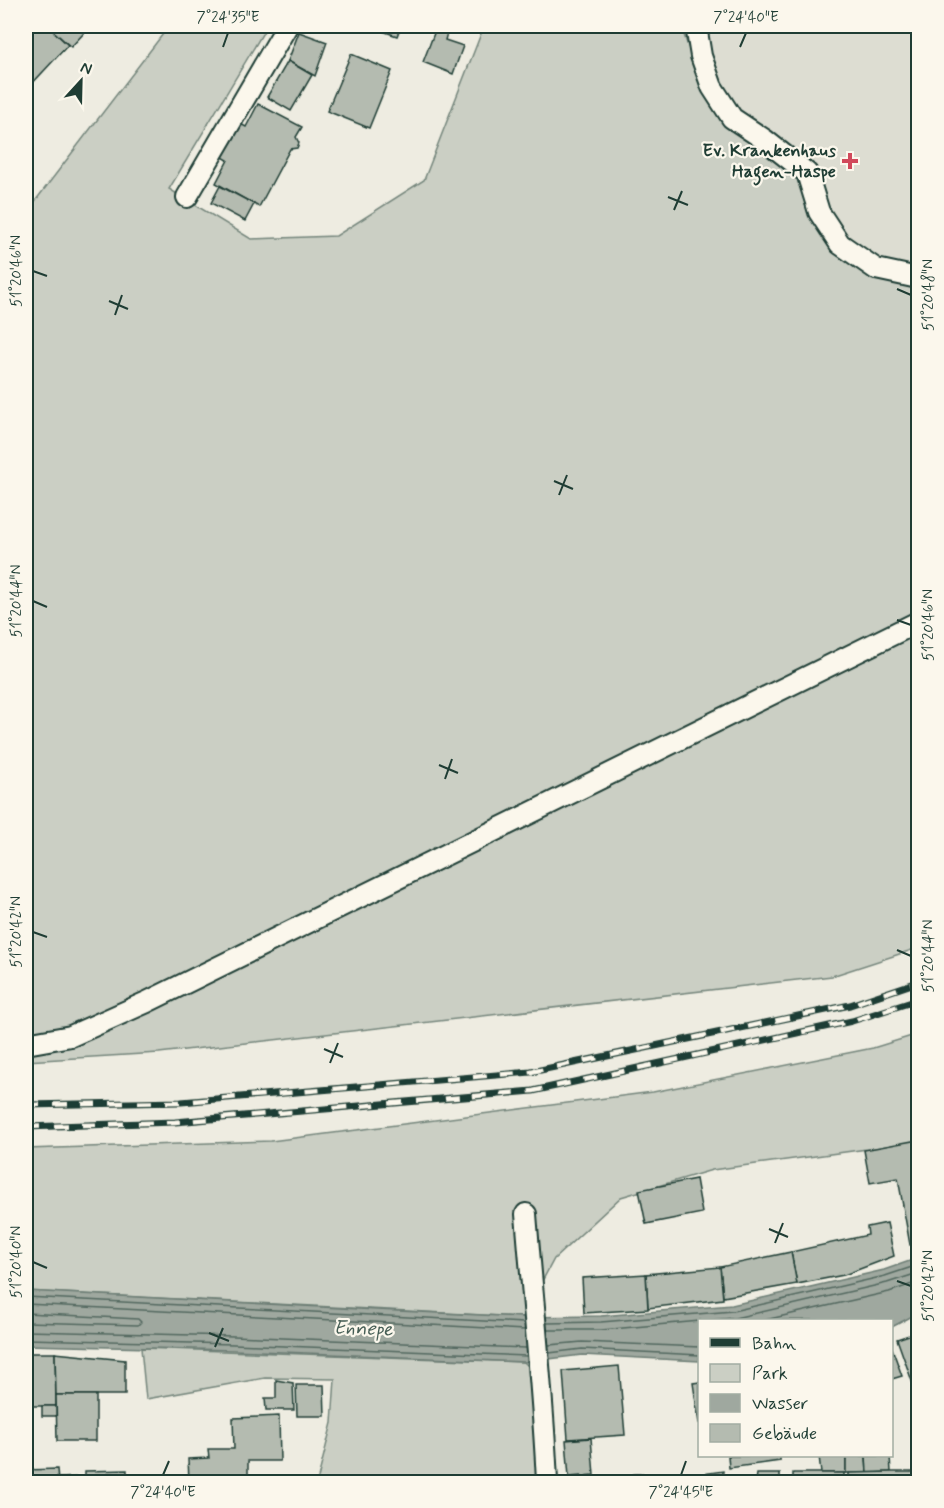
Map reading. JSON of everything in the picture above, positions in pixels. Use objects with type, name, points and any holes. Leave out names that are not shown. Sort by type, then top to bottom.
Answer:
[{"type":"lane","points":[[188,197],[287,26]]},
{"type":"lane","points":[[696,26],[701,56],[712,87],[732,118],[807,173],[819,212],[840,244],[876,269],[918,278]]},
{"type":"lane","points":[[26,1044],[71,1036],[147,1002],[918,622]]},
{"type":"lane","points":[[526,1214],[544,1419],[547,1482]]},
{"type":"shaded area","name":"Ev. Krankenhaus Hagen-Haspe","points":[[683,26],[918,26],[918,285],[874,274],[703,89],[683,32]]},
{"type":"green space","points":[[169,26],[267,26],[169,189],[251,239],[336,236],[424,180],[484,26],[683,26],[683,32],[703,89],[800,175],[835,249],[918,285],[918,620],[70,1032],[26,1039],[26,213]]},
{"type":"green space","points":[[918,625],[918,948],[832,976],[159,1053],[26,1061],[26,1050]]},
{"type":"green space","points":[[918,1034],[918,1142],[712,1170],[621,1197],[554,1259],[523,1317],[26,1291],[26,1149],[271,1141],[653,1092],[873,1048]]},
{"type":"green space","points":[[141,1348],[524,1362],[539,1377],[547,1482],[317,1482],[332,1423],[335,1379],[265,1378],[146,1399]]},
{"type":"water","name":"Ennepe","points":[[918,1258],[918,1313],[893,1326],[893,1319],[698,1319],[698,1361],[582,1355],[524,1362],[234,1350],[26,1345],[26,1291],[523,1317],[601,1316],[732,1305],[884,1270]]},
{"type":"building","points":[[26,26],[48,26],[68,45],[28,88],[26,85]]},
{"type":"building","points":[[48,26],[75,26],[84,33],[71,47]]},
{"type":"building","points":[[368,26],[401,26],[397,36]]},
{"type":"building","points":[[436,28],[447,33],[445,40],[463,46],[453,74],[423,62]]},
{"type":"building","points":[[299,32],[327,42],[315,76],[288,61]]},
{"type":"building","points":[[351,54],[392,71],[369,128],[327,111]]},
{"type":"building","points":[[288,61],[312,75],[291,111],[267,97]]},
{"type":"building","points":[[258,104],[302,127],[296,137],[299,143],[297,148],[290,149],[259,207],[216,183],[228,160],[219,155],[237,122],[246,127]]},
{"type":"building","points":[[220,186],[254,204],[245,221],[211,203]]},
{"type":"building","points":[[918,1140],[918,1241],[910,1245],[898,1178],[870,1183],[864,1150]]},
{"type":"building","points":[[696,1179],[702,1213],[646,1224],[639,1190]]},
{"type":"building","points":[[887,1223],[894,1256],[844,1275],[797,1284],[791,1252],[868,1235],[867,1227]]},
{"type":"building","points":[[791,1252],[797,1284],[723,1297],[720,1267]]},
{"type":"building","points":[[720,1267],[723,1299],[648,1308],[646,1274]]},
{"type":"building","points":[[646,1274],[648,1309],[584,1313],[582,1278]]},
{"type":"building","points":[[918,1332],[918,1398],[897,1339]]},
{"type":"building","points":[[893,1351],[902,1376],[893,1379]]},
{"type":"building","points":[[26,1353],[55,1353],[56,1406],[26,1406]]},
{"type":"building","points":[[55,1353],[125,1360],[125,1395],[56,1395]]},
{"type":"building","points":[[619,1366],[625,1435],[568,1439],[563,1371]]},
{"type":"building","points":[[276,1380],[293,1383],[294,1410],[266,1410],[265,1398],[276,1398]]},
{"type":"building","points":[[698,1382],[698,1416],[693,1383]]},
{"type":"building","points":[[296,1385],[324,1385],[325,1416],[297,1416]]},
{"type":"building","points":[[56,1395],[96,1395],[96,1441],[57,1441]]},
{"type":"building","points":[[42,1406],[56,1406],[56,1416],[42,1416]]},
{"type":"building","points":[[279,1416],[280,1461],[248,1461],[248,1482],[182,1482],[189,1480],[188,1459],[209,1458],[208,1449],[234,1449],[233,1418]]},
{"type":"building","points":[[591,1438],[594,1475],[569,1477],[566,1440]]},
{"type":"building","points":[[728,1457],[780,1457],[780,1461],[729,1468]]},
{"type":"building","points":[[819,1457],[846,1457],[846,1473],[821,1473]]},
{"type":"building","points":[[846,1457],[866,1457],[867,1473],[846,1473]]},
{"type":"building","points":[[866,1457],[890,1457],[891,1472],[867,1473]]},
{"type":"building","points":[[57,1469],[58,1482],[26,1482],[26,1470]]},
{"type":"building","points":[[127,1470],[127,1482],[58,1482],[58,1478],[85,1477],[85,1471]]},
{"type":"building","points":[[723,1471],[723,1482],[703,1482],[703,1474]]},
{"type":"building","points":[[918,1472],[918,1482],[849,1482],[849,1473]]},
{"type":"building","points":[[793,1473],[844,1473],[844,1482],[780,1482],[780,1480],[793,1480]]},
{"type":"building","points":[[634,1474],[703,1475],[703,1482],[629,1482],[630,1477]]},
{"type":"building","points":[[757,1474],[780,1474],[780,1482],[746,1482],[756,1481]]},
{"type":"railway","points":[[26,1105],[181,1102],[531,1072],[850,1005],[918,982]]},
{"type":"railway","points":[[26,1127],[175,1122],[533,1091],[852,1021],[918,1000]]},
{"type":"place","name":"Ev. Krankenhaus Hagen-Haspe","points":[[850,161]]}]
